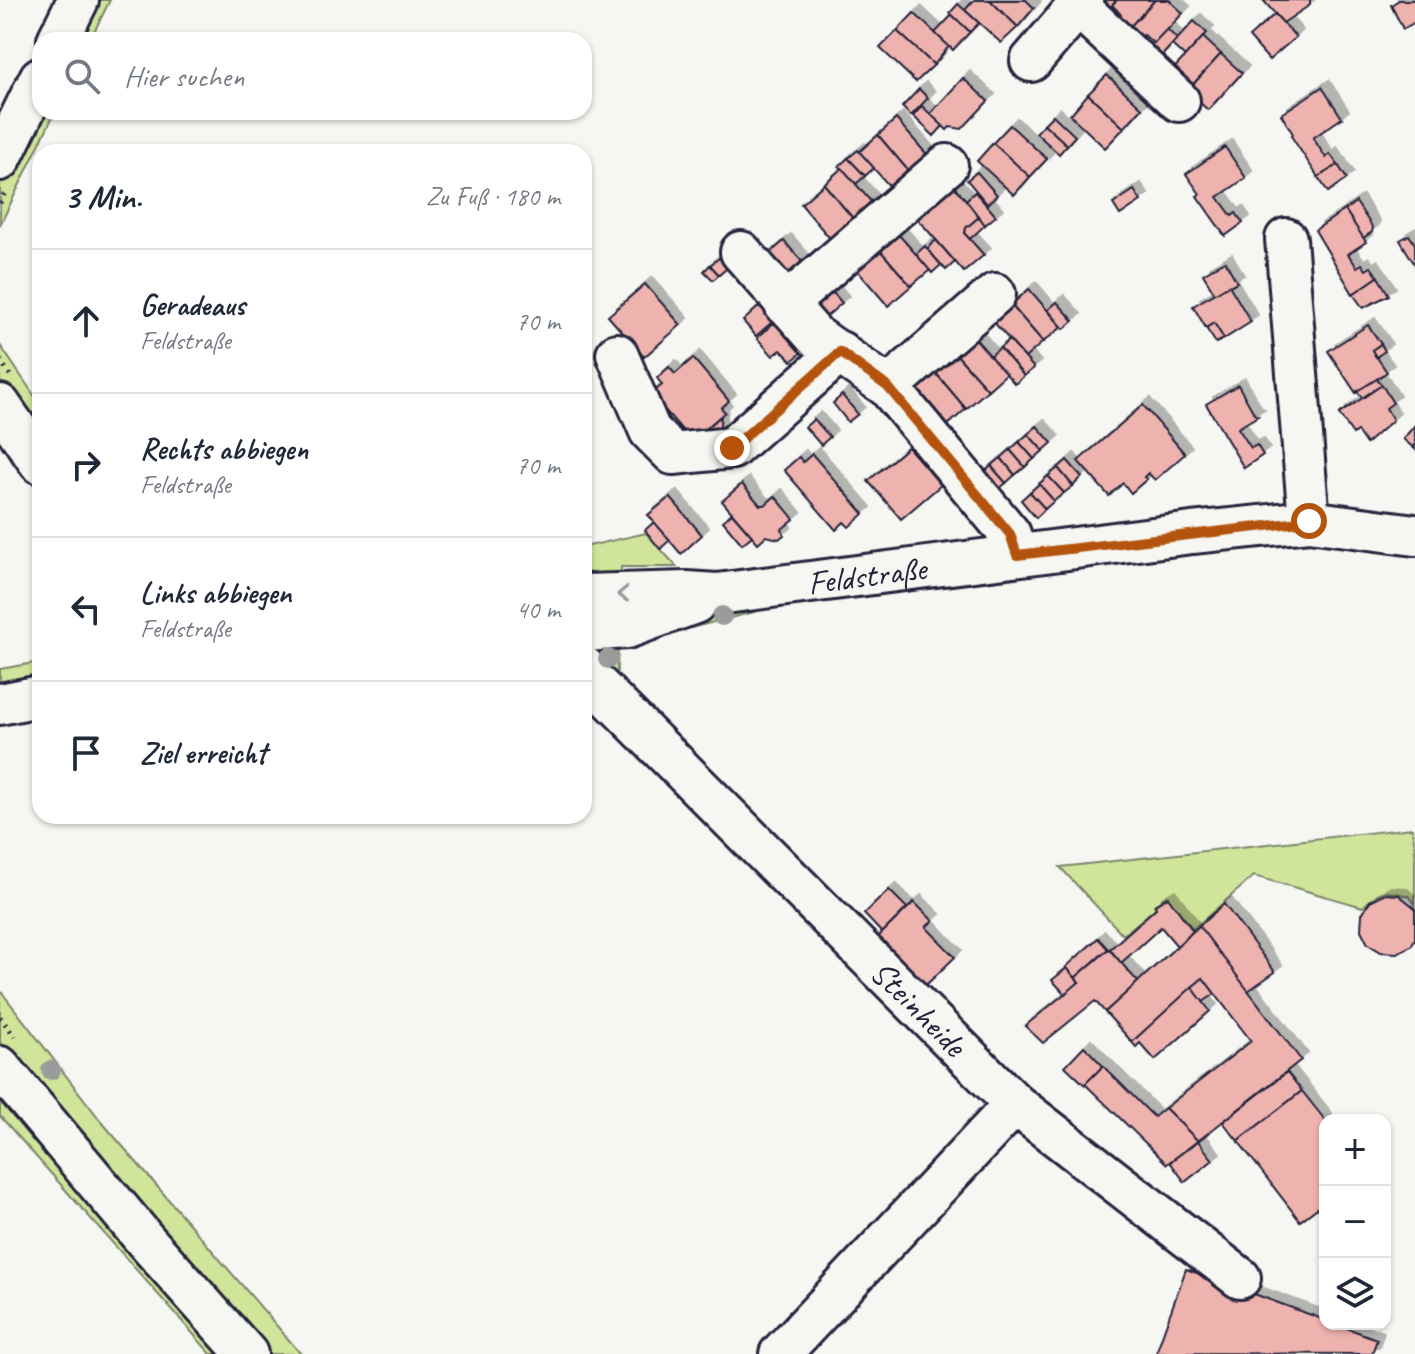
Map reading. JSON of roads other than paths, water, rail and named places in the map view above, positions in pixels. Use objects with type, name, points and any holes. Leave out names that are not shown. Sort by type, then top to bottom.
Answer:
[{"type":"street","points":[[62,32],[78,0]]},
{"type":"street","points":[[1031,61],[1081,3],[1179,101]]},
{"type":"street","points":[[0,160],[32,94]]},
{"type":"street","points":[[785,305],[947,165]]},
{"type":"street","points":[[1286,239],[1309,521]]},
{"type":"street","points":[[741,252],[815,336],[888,387],[1010,534],[1017,555]]},
{"type":"street","points":[[888,387],[995,294]]},
{"type":"street","points":[[617,354],[650,431],[673,454],[732,448],[840,352]]},
{"type":"street","points":[[0,405],[32,451]]},
{"type":"street","name":"Feldstraße","points":[[592,595],[717,594],[1309,521],[1415,535]]},
{"type":"street","name":"Feldstraße","points":[[592,630],[627,628],[717,594]]},
{"type":"street","name":"Steinheide","points":[[592,679],[1015,1104],[1240,1278]]},
{"type":"street","points":[[0,704],[32,698]]},
{"type":"street","points":[[0,1067],[146,1241],[247,1354]]},
{"type":"street","points":[[780,1354],[1015,1104]]}]
